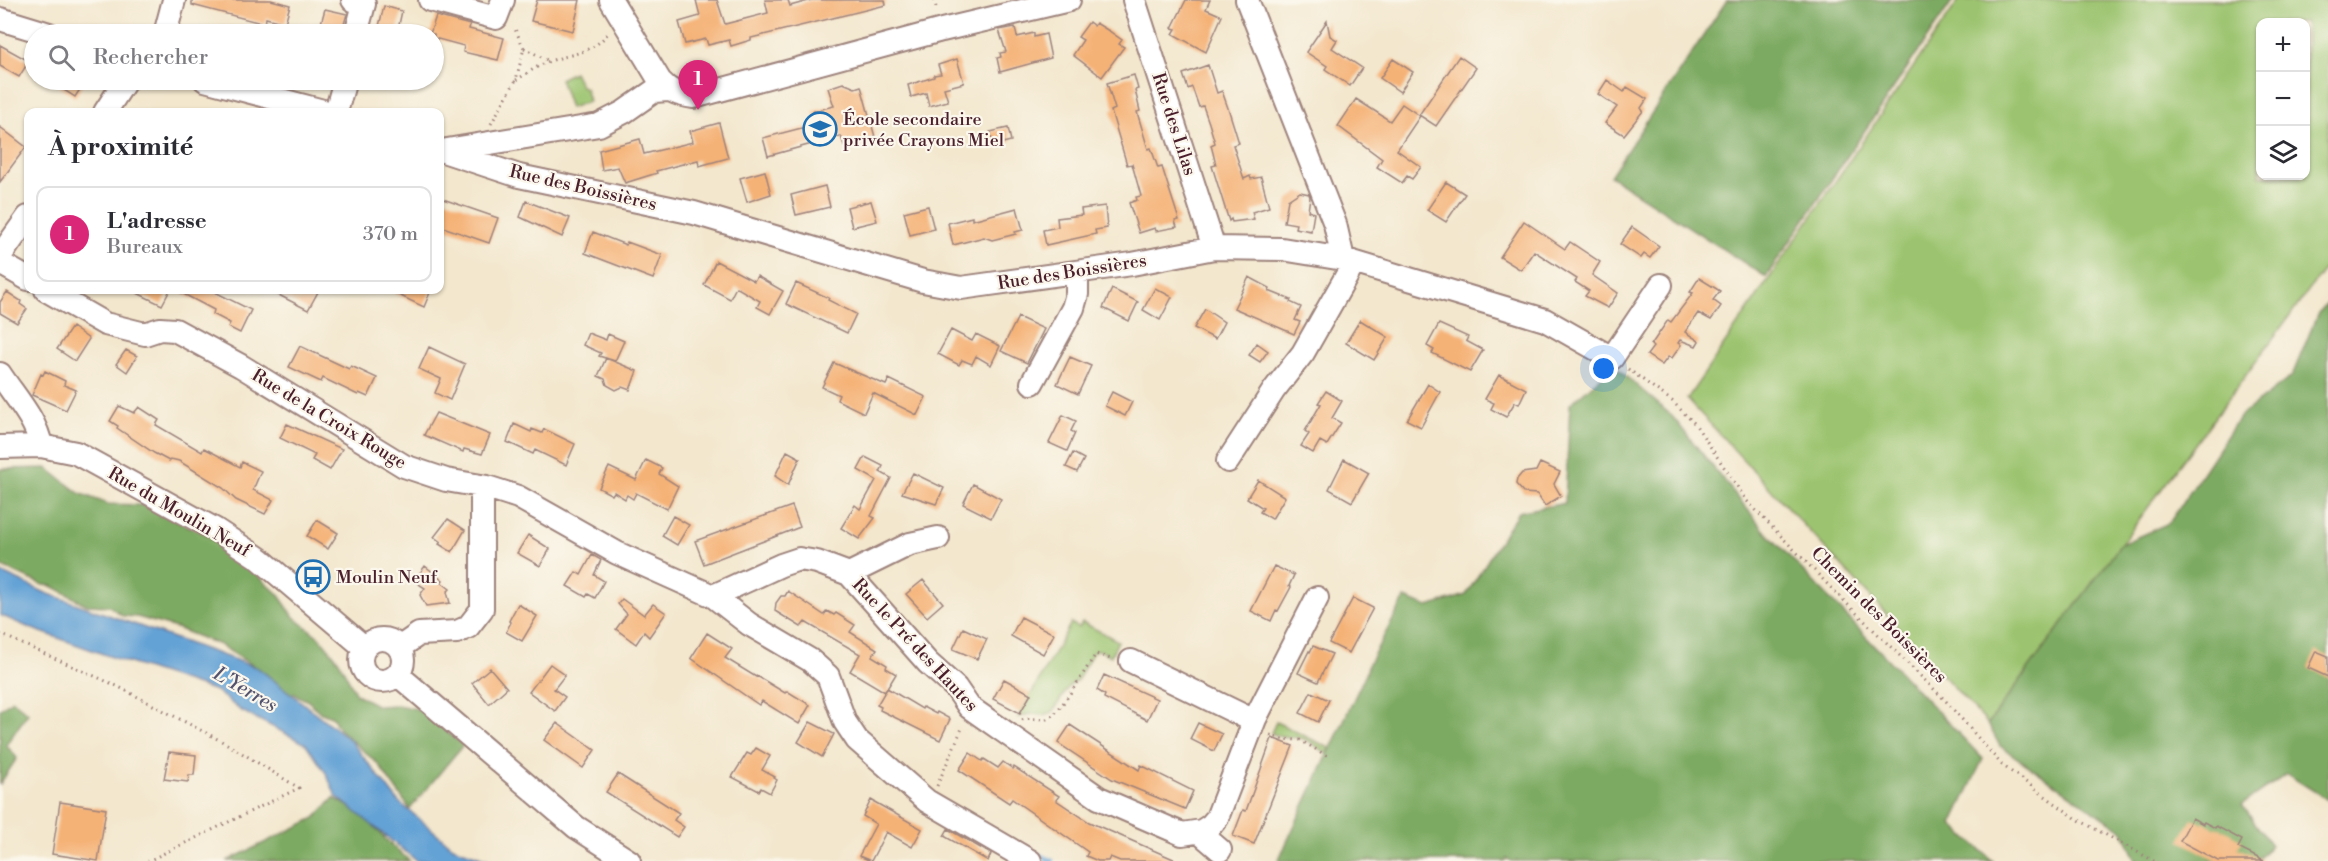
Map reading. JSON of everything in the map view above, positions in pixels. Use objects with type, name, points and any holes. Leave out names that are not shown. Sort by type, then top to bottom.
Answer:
[{"type":"street","points":[[168,24],[174,0]]},
{"type":"street","points":[[430,0],[500,9]]},
{"type":"street","points":[[611,0],[653,72],[668,90]]},
{"type":"street","points":[[444,151],[599,125],[624,112],[654,91],[668,90],[694,97],[942,30],[1069,0]]},
{"type":"street","name":"Rue des Lilas","points":[[1134,0],[1214,248]]},
{"type":"street","points":[[1228,460],[1274,390],[1304,352],[1348,261],[1247,0]]},
{"type":"street","points":[[358,24],[361,1]]},
{"type":"street","points":[[0,19],[24,26]]},
{"type":"street","points":[[108,108],[119,90]]},
{"type":"street","points":[[243,90],[312,108]]},
{"type":"street","points":[[337,108],[342,90]]},
{"type":"street","name":"Rue des Boissières","points":[[444,152],[519,176],[694,213],[923,281],[961,288],[1132,264],[1214,248],[1282,249],[1348,261],[1545,320],[1612,358]]},
{"type":"street","points":[[0,256],[24,223]]},
{"type":"street","points":[[0,263],[24,277]]},
{"type":"street","points":[[1032,383],[1072,308],[1077,294],[1077,272]]},
{"type":"street","points":[[1612,358],[1661,285]]},
{"type":"street","name":"Rue de la Croix Rouge","points":[[53,294],[105,324],[145,334],[160,329],[175,330],[241,366],[404,466],[446,480],[519,497],[616,553],[713,597],[748,624],[810,660],[828,676],[845,722],[857,740],[929,803],[1030,861]]},
{"type":"street","points":[[0,375],[28,415],[38,433],[40,446]]},
{"type":"street","name":"Rue du Moulin Neuf","points":[[0,447],[40,446],[76,453],[216,530],[260,559],[365,648]]},
{"type":"street","points":[[399,648],[419,634],[457,632],[468,627],[482,609],[482,496],[487,488]]},
{"type":"street","name":"Rue le Pré des Hautes","points":[[849,574],[910,544],[938,538]]},
{"type":"street","name":"Rue le Pré des Hautes","points":[[713,597],[799,559],[817,562],[849,574],[928,663],[956,688],[971,708],[1099,798],[1182,834],[1199,832]]},
{"type":"street","points":[[1220,850],[1199,832],[1211,825],[1217,818],[1252,724],[1317,598]]},
{"type":"street","points":[[382,639],[395,643],[399,648],[404,658],[398,675],[385,681],[372,678],[363,668],[361,661],[365,648],[375,640],[382,639]]},
{"type":"street","points":[[1122,661],[1252,724]]},
{"type":"street","points":[[398,675],[576,827],[629,861]]},
{"type":"path","points":[[500,9],[513,26],[524,48],[549,61]]},
{"type":"path","points":[[516,80],[549,61],[578,55],[601,42],[609,32],[624,22]]},
{"type":"path","points":[[493,144],[491,122],[516,80],[524,48]]},
{"type":"path","name":"Chemin des Boissières","points":[[1612,358],[1672,401],[1695,424],[1747,501],[1945,700],[2002,765],[2077,819],[2154,861]]},
{"type":"path","points":[[0,634],[117,686],[227,744],[299,788],[148,861]]},
{"type":"path","points":[[1008,734],[1025,718],[1045,719],[1053,716],[1078,684],[1096,654],[1122,661]]},
{"type":"path","points":[[929,803],[971,708]]},
{"type":"path","points":[[1252,724],[1277,738],[1300,740],[1329,757]]},
{"type":"green space","points":[[1727,0],[1953,0],[1766,277],[1610,176]]},
{"type":"green space","points":[[1959,0],[2328,0],[2328,264],[1988,724],[1687,399]]},
{"type":"green space","points":[[574,72],[581,86],[585,88],[589,101],[570,108],[560,79]]},
{"type":"green space","points":[[2328,303],[2328,800],[2287,774],[2242,805],[2271,845],[2257,861],[2136,861],[2123,831],[2000,746],[1988,724],[2121,544],[2169,523],[2240,416],[2292,376],[2318,313]]},
{"type":"green space","points":[[1614,366],[1671,415],[1765,531],[1983,759],[1952,824],[1993,861],[1511,861],[1507,858],[1505,861],[1278,861],[1368,665],[1405,598],[1428,607],[1466,595],[1518,512],[1565,503],[1570,404]]},
{"type":"green space","points":[[47,468],[79,493],[108,504],[142,505],[204,533],[253,571],[278,594],[294,617],[320,638],[339,661],[356,694],[378,706],[397,705],[418,709],[463,745],[410,809],[378,764],[339,729],[332,716],[321,713],[308,701],[293,693],[290,694],[257,668],[220,645],[176,628],[137,617],[123,616],[109,606],[87,605],[52,586],[43,585],[0,566],[0,469]]},
{"type":"green space","points":[[1082,622],[1118,641],[1111,656],[1099,650],[1093,652],[1077,681],[1069,686],[1053,712],[1045,715],[1030,714],[1018,717],[1071,623],[1079,628]]},
{"type":"green space","points":[[12,700],[28,713],[6,745],[17,758],[0,784],[0,709]]},
{"type":"green space","points":[[1276,722],[1330,748],[1327,754],[1306,740],[1271,733]]},
{"type":"green space","points":[[334,798],[364,815],[388,842],[410,861],[227,861],[315,818]]},
{"type":"water","name":"L'Yerres","points":[[0,572],[46,593],[258,668],[350,740],[399,802],[453,847],[492,861],[417,861],[336,796],[326,773],[306,744],[240,710],[216,691],[120,660],[0,615]]},
{"type":"building","points":[[192,0],[271,0],[290,5],[285,23],[266,18],[265,24],[192,5]]},
{"type":"building","points":[[537,0],[580,0],[573,31],[531,21]]},
{"type":"building","points":[[696,0],[717,0],[725,24],[768,13],[765,0],[788,0],[790,6],[812,0],[885,0],[886,5],[751,38],[751,40],[731,46],[729,40],[708,45],[706,39],[685,44],[679,22],[700,16]]},
{"type":"building","points":[[1186,0],[1210,0],[1206,9],[1222,16],[1206,52],[1173,34],[1176,29],[1172,28]]},
{"type":"building","points":[[384,6],[402,11],[399,24],[380,24]]},
{"type":"building","points":[[325,9],[347,14],[344,24],[321,24]]},
{"type":"building","points":[[436,16],[470,25],[469,29],[504,38],[498,60],[463,52],[464,46],[444,41],[444,24],[433,24]]},
{"type":"building","points":[[1327,21],[1330,36],[1337,40],[1332,48],[1362,68],[1350,86],[1325,69],[1327,66],[1306,52]]},
{"type":"building","points":[[1089,22],[1094,26],[1096,23],[1122,40],[1119,44],[1124,47],[1102,77],[1073,55],[1083,40],[1078,37]]},
{"type":"building","points":[[1015,27],[1017,37],[1034,33],[1034,37],[1046,34],[1051,58],[1000,72],[997,58],[1001,57],[1000,53],[1006,52],[999,30]]},
{"type":"building","points":[[0,45],[24,58],[24,69],[19,77],[0,66]]},
{"type":"building","points":[[1459,56],[1476,68],[1436,126],[1419,115]]},
{"type":"building","points":[[957,59],[964,83],[944,88],[948,101],[929,106],[926,93],[911,97],[908,85],[941,74],[938,65]]},
{"type":"building","points":[[1393,59],[1413,72],[1400,92],[1380,78]]},
{"type":"building","points":[[1208,65],[1217,93],[1222,91],[1229,111],[1239,143],[1233,145],[1244,179],[1250,176],[1251,179],[1261,177],[1269,207],[1252,212],[1254,219],[1232,222],[1231,219],[1229,221],[1212,166],[1216,165],[1211,145],[1215,143],[1209,123],[1203,106],[1199,107],[1192,87],[1188,89],[1183,74]]},
{"type":"building","points":[[1134,75],[1140,111],[1137,112],[1148,149],[1151,148],[1158,168],[1162,167],[1179,220],[1175,221],[1177,227],[1156,231],[1155,228],[1139,233],[1129,203],[1141,196],[1132,164],[1127,165],[1111,111],[1115,109],[1107,83]]},
{"type":"building","points":[[1607,80],[1624,92],[1627,87],[1647,99],[1641,108],[1643,111],[1624,135],[1605,123],[1617,107],[1598,94]]},
{"type":"building","points":[[843,83],[855,88],[861,86],[875,137],[844,145],[841,136],[768,156],[763,138],[817,124],[813,111],[834,106],[828,88]]},
{"type":"building","points":[[64,90],[80,90],[75,97]]},
{"type":"building","points":[[1356,99],[1390,121],[1402,104],[1420,116],[1397,150],[1421,167],[1412,179],[1407,176],[1402,183],[1377,167],[1382,159],[1338,126]]},
{"type":"building","points":[[719,123],[728,158],[699,166],[698,160],[656,171],[657,173],[625,183],[618,167],[602,170],[599,150],[640,139],[644,154],[693,142],[690,131]]},
{"type":"building","points":[[0,127],[24,145],[24,150],[0,182]]},
{"type":"building","points":[[1008,128],[1011,141],[994,145],[990,132]]},
{"type":"building","points":[[765,171],[771,194],[747,202],[740,178]]},
{"type":"building","points":[[1446,182],[1465,194],[1446,222],[1427,210]]},
{"type":"building","points":[[825,186],[830,207],[796,215],[791,195]]},
{"type":"building","points":[[1300,192],[1309,194],[1310,197],[1308,211],[1314,213],[1311,231],[1295,228],[1296,224],[1284,222],[1288,200]]},
{"type":"building","points":[[444,199],[498,218],[489,243],[444,227]]},
{"type":"building","points":[[526,201],[570,218],[562,237],[520,217]]},
{"type":"building","points":[[871,201],[877,221],[852,227],[847,207]]},
{"type":"building","points":[[928,206],[934,229],[910,235],[904,212]]},
{"type":"building","points":[[1105,206],[1107,228],[1095,230],[1096,234],[1046,245],[1043,230],[1058,227],[1057,218],[1082,215],[1081,209]]},
{"type":"building","points":[[1017,208],[1023,230],[992,240],[984,237],[953,245],[948,223],[972,217],[972,220]]},
{"type":"building","points":[[1524,221],[1565,249],[1570,242],[1600,262],[1592,275],[1618,293],[1608,308],[1585,296],[1589,291],[1575,282],[1577,279],[1534,251],[1521,270],[1500,257]]},
{"type":"building","points":[[1632,227],[1659,246],[1650,258],[1644,254],[1641,258],[1620,244]]},
{"type":"building","points":[[593,232],[626,245],[627,242],[662,255],[653,279],[585,253]]},
{"type":"building","points":[[716,261],[754,281],[757,276],[783,291],[770,314],[757,307],[760,301],[736,287],[730,299],[704,285]]},
{"type":"building","points":[[1249,277],[1270,288],[1269,291],[1301,307],[1295,320],[1300,322],[1294,334],[1234,308]]},
{"type":"building","points":[[1699,278],[1720,291],[1713,300],[1721,306],[1711,320],[1698,313],[1685,332],[1699,341],[1696,346],[1680,340],[1678,343],[1681,345],[1672,358],[1668,357],[1662,365],[1647,355],[1653,347],[1651,345],[1668,320],[1671,322],[1693,293],[1690,292]]},
{"type":"building","points":[[796,283],[829,298],[828,300],[856,314],[847,333],[786,304]]},
{"type":"building","points":[[1155,288],[1172,297],[1160,320],[1143,310]]},
{"type":"building","points":[[1112,289],[1138,302],[1129,321],[1103,308]]},
{"type":"building","points":[[7,292],[21,301],[20,304],[27,309],[17,323],[0,313],[0,302]]},
{"type":"building","points":[[139,294],[168,294],[162,305]]},
{"type":"building","points":[[184,294],[219,294],[251,310],[240,333],[228,327],[230,323],[213,314],[214,310]]},
{"type":"building","points":[[277,294],[317,294],[308,310]]},
{"type":"building","points":[[396,294],[429,294],[424,307]]},
{"type":"building","points":[[1205,309],[1224,322],[1215,339],[1194,328]]},
{"type":"building","points":[[1018,317],[1044,329],[1027,363],[1001,351]]},
{"type":"building","points":[[1360,320],[1388,337],[1374,360],[1346,343]]},
{"type":"building","points":[[1439,324],[1468,337],[1466,341],[1483,350],[1470,372],[1432,353],[1434,350],[1427,346]]},
{"type":"building","points":[[72,327],[89,339],[75,361],[57,349]]},
{"type":"building","points":[[951,330],[972,341],[976,334],[1000,346],[991,365],[976,356],[972,364],[962,360],[959,365],[938,354]]},
{"type":"building","points":[[588,333],[606,340],[608,334],[624,341],[615,361],[599,356],[601,353],[583,345]]},
{"type":"building","points":[[1257,343],[1268,351],[1260,362],[1249,355]]},
{"type":"building","points":[[300,346],[349,369],[351,366],[377,378],[368,397],[359,393],[358,395],[323,378],[321,382],[289,367]]},
{"type":"building","points":[[429,347],[465,364],[450,400],[435,393],[441,379],[419,369]]},
{"type":"building","points":[[126,350],[137,356],[127,372],[116,364]]},
{"type":"building","points":[[1070,357],[1091,366],[1078,394],[1057,384]]},
{"type":"building","points":[[606,358],[637,371],[630,390],[622,387],[616,390],[607,385],[605,379],[598,376]]},
{"type":"building","points":[[834,363],[886,385],[889,379],[926,397],[917,415],[873,393],[864,413],[837,400],[839,395],[822,387]]},
{"type":"building","points":[[45,371],[65,381],[64,385],[76,390],[66,410],[32,395],[41,374],[43,375]]},
{"type":"building","points":[[1499,375],[1526,389],[1519,404],[1515,402],[1506,417],[1491,409],[1494,403],[1485,399]]},
{"type":"building","points":[[1428,384],[1440,392],[1421,427],[1407,420]]},
{"type":"building","points":[[1326,391],[1342,401],[1332,418],[1341,423],[1327,445],[1320,441],[1313,453],[1301,446],[1309,434],[1305,431]]},
{"type":"building","points":[[1112,392],[1132,402],[1125,416],[1105,406]]},
{"type":"building","points":[[119,406],[134,413],[139,407],[159,420],[156,425],[202,452],[204,448],[240,467],[242,462],[261,471],[253,490],[273,500],[265,514],[236,500],[223,488],[179,461],[171,459],[169,461],[154,453],[117,428],[118,426],[110,421]]},
{"type":"building","points":[[436,413],[490,435],[482,454],[464,449],[463,452],[424,435]]},
{"type":"building","points":[[1063,415],[1076,421],[1071,431],[1075,433],[1067,451],[1049,443]]},
{"type":"building","points":[[287,424],[342,449],[330,470],[312,460],[315,455],[280,438]]},
{"type":"building","points":[[514,424],[531,432],[532,429],[542,433],[544,429],[575,444],[566,465],[535,450],[533,454],[507,442]]},
{"type":"building","points":[[787,451],[800,458],[788,485],[775,476]]},
{"type":"building","points":[[1073,453],[1084,459],[1077,472],[1066,467]]},
{"type":"building","points":[[865,457],[883,466],[880,472],[891,478],[871,516],[875,518],[859,539],[841,528],[855,505],[860,509],[876,480],[858,470]]},
{"type":"building","points":[[1344,459],[1369,473],[1352,502],[1329,489]]},
{"type":"building","points":[[646,460],[662,468],[659,474],[678,486],[667,509],[636,493],[633,499],[627,495],[625,499],[614,492],[612,495],[599,488],[609,467],[636,480]]},
{"type":"building","points":[[1540,463],[1560,472],[1554,484],[1561,496],[1545,506],[1537,494],[1524,493],[1516,484],[1522,473],[1536,471]]},
{"type":"building","points":[[913,473],[944,488],[936,504],[902,493]]},
{"type":"building","points":[[1258,480],[1285,497],[1272,519],[1260,512],[1263,508],[1247,498]]},
{"type":"building","points":[[973,484],[1001,499],[991,518],[963,504]]},
{"type":"building","points":[[792,506],[800,527],[704,564],[695,541]]},
{"type":"building","points":[[673,516],[689,525],[677,545],[662,536]]},
{"type":"building","points":[[448,519],[465,530],[452,552],[439,544],[441,542],[434,537]]},
{"type":"building","points":[[317,520],[338,533],[328,549],[307,536]]},
{"type":"building","points":[[528,535],[550,549],[540,566],[517,553]]},
{"type":"building","points":[[592,555],[601,560],[594,575],[604,581],[595,598],[588,594],[586,597],[567,586],[576,572],[581,575]]},
{"type":"building","points":[[425,566],[443,580],[441,582],[450,589],[447,592],[450,603],[426,606],[420,595],[425,588],[414,581]]},
{"type":"building","points":[[1274,566],[1294,575],[1289,586],[1291,587],[1271,621],[1251,611]]},
{"type":"building","points":[[923,580],[943,603],[927,617],[906,594]]},
{"type":"building","points":[[788,591],[824,615],[827,611],[834,615],[836,613],[855,625],[850,632],[877,649],[872,656],[896,674],[885,692],[850,671],[860,654],[805,622],[801,627],[775,611],[776,603]]},
{"type":"building","points":[[1353,598],[1373,608],[1349,653],[1329,643]]},
{"type":"building","points":[[622,599],[644,615],[653,604],[666,613],[649,637],[644,632],[636,644],[616,629],[627,614],[618,604]]},
{"type":"building","points":[[518,604],[537,616],[522,641],[506,632]]},
{"type":"building","points":[[1021,617],[1054,634],[1043,654],[1011,636]]},
{"type":"building","points":[[963,628],[987,639],[977,659],[953,649]]},
{"type":"building","points":[[707,633],[732,649],[725,658],[810,705],[799,724],[762,701],[759,705],[691,658]]},
{"type":"building","points":[[1313,646],[1332,654],[1318,682],[1298,673]]},
{"type":"building","points":[[2316,651],[2328,656],[2328,677],[2308,668]]},
{"type":"building","points":[[550,664],[565,675],[554,689],[565,697],[555,711],[529,692]]},
{"type":"building","points":[[490,668],[507,688],[489,704],[472,683]]},
{"type":"building","points":[[1104,675],[1157,699],[1147,720],[1104,698],[1105,695],[1097,690]]},
{"type":"building","points":[[1004,679],[1031,694],[1020,713],[993,699]]},
{"type":"building","points":[[887,688],[922,709],[923,707],[936,714],[937,712],[950,719],[940,740],[880,710],[881,707],[877,705]]},
{"type":"building","points":[[1311,692],[1329,700],[1318,722],[1300,713]]},
{"type":"building","points":[[810,722],[834,734],[822,757],[798,742]]},
{"type":"building","points":[[557,723],[595,750],[583,768],[544,740]]},
{"type":"building","points":[[1198,723],[1222,734],[1214,751],[1190,739]]},
{"type":"building","points":[[1070,725],[1139,770],[1141,765],[1193,791],[1185,809],[1112,779],[1058,743]]},
{"type":"building","points":[[1272,738],[1293,746],[1254,844],[1233,836],[1243,810],[1246,811]]},
{"type":"building","points":[[756,748],[770,756],[762,770],[777,780],[770,793],[761,788],[759,791],[732,777],[747,753],[751,755]]},
{"type":"building","points":[[169,752],[196,755],[194,775],[189,775],[188,782],[164,779]]},
{"type":"building","points":[[970,753],[998,768],[1003,762],[1013,769],[1014,767],[1059,796],[1056,800],[1089,822],[1178,861],[1120,861],[1110,857],[1108,861],[1098,861],[1086,856],[1088,852],[1012,799],[1009,803],[959,770]]},
{"type":"building","points":[[618,774],[679,813],[674,820],[684,827],[677,837],[606,792]]},
{"type":"building","points":[[871,800],[922,829],[912,847],[886,832],[871,861],[859,856],[876,824],[863,816]]},
{"type":"building","points":[[60,802],[106,809],[98,861],[52,854]]},
{"type":"building","points":[[2192,818],[2215,828],[2216,826],[2242,840],[2238,848],[2264,861],[2218,861],[2180,841]]},
{"type":"building","points":[[948,829],[991,854],[988,861],[944,836]]},
{"type":"waterway","points":[[1034,853],[1052,861]]},
{"type":"place","name":"L'adresse","points":[[698,110]]},
{"type":"place","name":"École secondaire privée Crayons Miel","points":[[820,129]]},
{"type":"place","name":"Moulin Neuf","points":[[313,577]]}]
